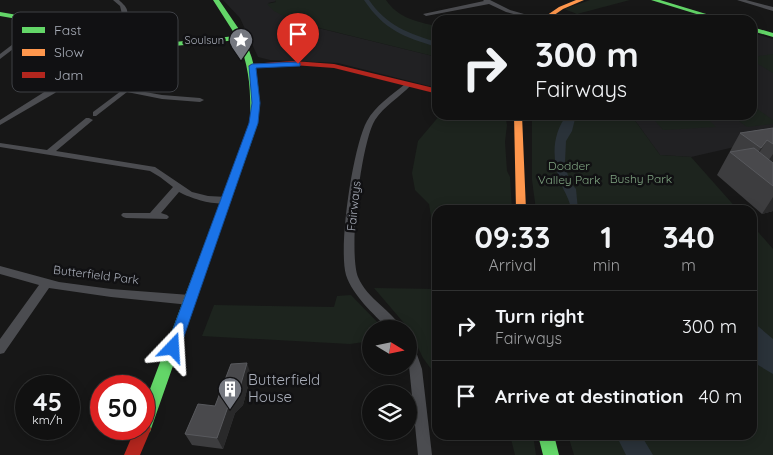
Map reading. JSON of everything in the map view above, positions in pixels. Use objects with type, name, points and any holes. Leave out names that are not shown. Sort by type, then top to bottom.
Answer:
[{"type":"main road","points":[[155,395],[228,199],[254,123],[256,103],[252,66],[242,38],[216,0]]},
{"type":"main road","points":[[550,15],[563,6],[581,0]]},
{"type":"main road","points":[[654,0],[704,15]]},
{"type":"main road","points":[[757,30],[773,35]]},
{"type":"main road","points":[[178,44],[242,38]]},
{"type":"main road","points":[[252,66],[324,65],[359,70],[432,91]]},
{"type":"main road","points":[[518,120],[521,205]]},
{"type":"main road","points":[[132,455],[138,440]]},
{"type":"main road","points":[[547,440],[551,455]]},
{"type":"street","points":[[116,0],[122,5],[124,12]]},
{"type":"street","points":[[740,0],[773,9]]},
{"type":"street","points":[[426,14],[488,1],[508,11],[523,15]]},
{"type":"street","points":[[0,57],[12,48]]},
{"type":"street","name":"Fairways","points":[[387,320],[371,303],[352,276],[350,259],[351,226],[361,145],[370,120],[407,85]]},
{"type":"street","points":[[0,123],[52,92]]},
{"type":"street","points":[[50,152],[89,120],[87,119],[88,116],[96,114],[124,92]]},
{"type":"street","points":[[136,92],[162,97],[200,100]]},
{"type":"street","points":[[0,145],[152,169],[166,175],[178,187],[190,194],[228,199]]},
{"type":"street","points":[[153,216],[178,187]]},
{"type":"street","points":[[126,214],[164,217]]},
{"type":"street","name":"Butterfield Park","points":[[0,270],[46,283],[111,293],[190,300]]},
{"type":"street","points":[[0,349],[46,283]]},
{"type":"street","points":[[417,375],[425,455]]},
{"type":"shaded area","points":[[223,0],[275,0],[277,1],[268,3],[314,27],[432,56],[432,87],[338,63],[270,60],[258,57],[240,18]]},
{"type":"shaded area","points":[[364,0],[369,0],[383,16],[399,27],[417,36],[432,40],[432,45],[414,40],[396,31],[379,19]]},
{"type":"shaded area","points":[[757,34],[773,39],[773,141],[770,139],[691,157],[660,155],[635,120],[757,120]]},
{"type":"shaded area","points":[[564,120],[575,120],[572,131],[566,141],[565,162],[569,181],[576,189],[578,205],[570,205],[556,166],[556,140]]},
{"type":"shaded area","points":[[757,325],[773,339],[773,374],[757,364]]},
{"type":"shaded area","points":[[618,440],[644,440],[653,455],[626,455]]},
{"type":"green space","points":[[275,0],[386,0],[402,15],[415,21],[432,25],[432,56],[295,22],[274,11],[267,4],[276,2]]},
{"type":"green space","points":[[590,0],[630,0],[577,14],[564,9]]},
{"type":"green space","points":[[773,54],[773,73],[757,63],[757,56]]},
{"type":"green space","points":[[757,109],[773,120],[773,124],[747,127],[738,120],[757,120]]},
{"type":"green space","points":[[436,120],[506,120],[505,142],[512,205],[432,205],[432,222],[429,204],[415,190],[412,173],[418,141]]},
{"type":"green space","points":[[532,120],[635,120],[660,155],[691,157],[734,205],[535,205],[532,180]]},
{"type":"green space","points":[[654,120],[709,120],[716,127],[663,130]]},
{"type":"green space","points":[[757,231],[773,249],[773,455],[574,455],[570,440],[757,440]]},
{"type":"green space","points":[[374,288],[432,289],[432,370],[418,348],[418,320],[401,320]]},
{"type":"green space","points":[[351,295],[375,320],[362,320],[362,342],[350,344],[202,336],[214,305],[334,307],[337,296]]},
{"type":"green space","points":[[511,440],[534,440],[536,455],[515,455]]},
{"type":"building","points":[[773,128],[773,144],[767,140],[761,148],[740,133]]},
{"type":"building","points":[[754,148],[773,163],[773,186],[730,152]]},
{"type":"building","points":[[247,363],[238,394],[230,401],[217,438],[185,434],[198,404],[215,406],[231,364]]},
{"type":"traffic: fast","points":[[155,396],[254,123],[254,88],[248,57],[236,29],[216,0]]},
{"type":"traffic: fast","points":[[654,0],[706,15]]},
{"type":"traffic: fast","points":[[0,14],[12,16]]},
{"type":"traffic: fast","points":[[757,30],[773,35]]},
{"type":"traffic: fast","points":[[178,44],[242,38]]},
{"type":"traffic: fast","points":[[547,440],[551,455]]},
{"type":"traffic: slow","points":[[550,15],[561,8],[581,0]]},
{"type":"traffic: slow","points":[[518,120],[521,205]]},
{"type":"traffic: jam","points":[[252,66],[293,63],[334,66],[432,90]]},
{"type":"traffic: jam","points":[[132,455],[138,440]]},
{"type":"place","name":"Soulsun","points":[[241,61]]},
{"type":"place","name":"Butterfield House","points":[[230,410]]},
{"type":"route","points":[[173,348],[254,123],[256,103],[252,66],[298,64]]},
{"type":"park label","name":"Dodder Valley Park","points":[[569,173]]},
{"type":"park label","name":"Bushy Park","points":[[641,179]]}]
